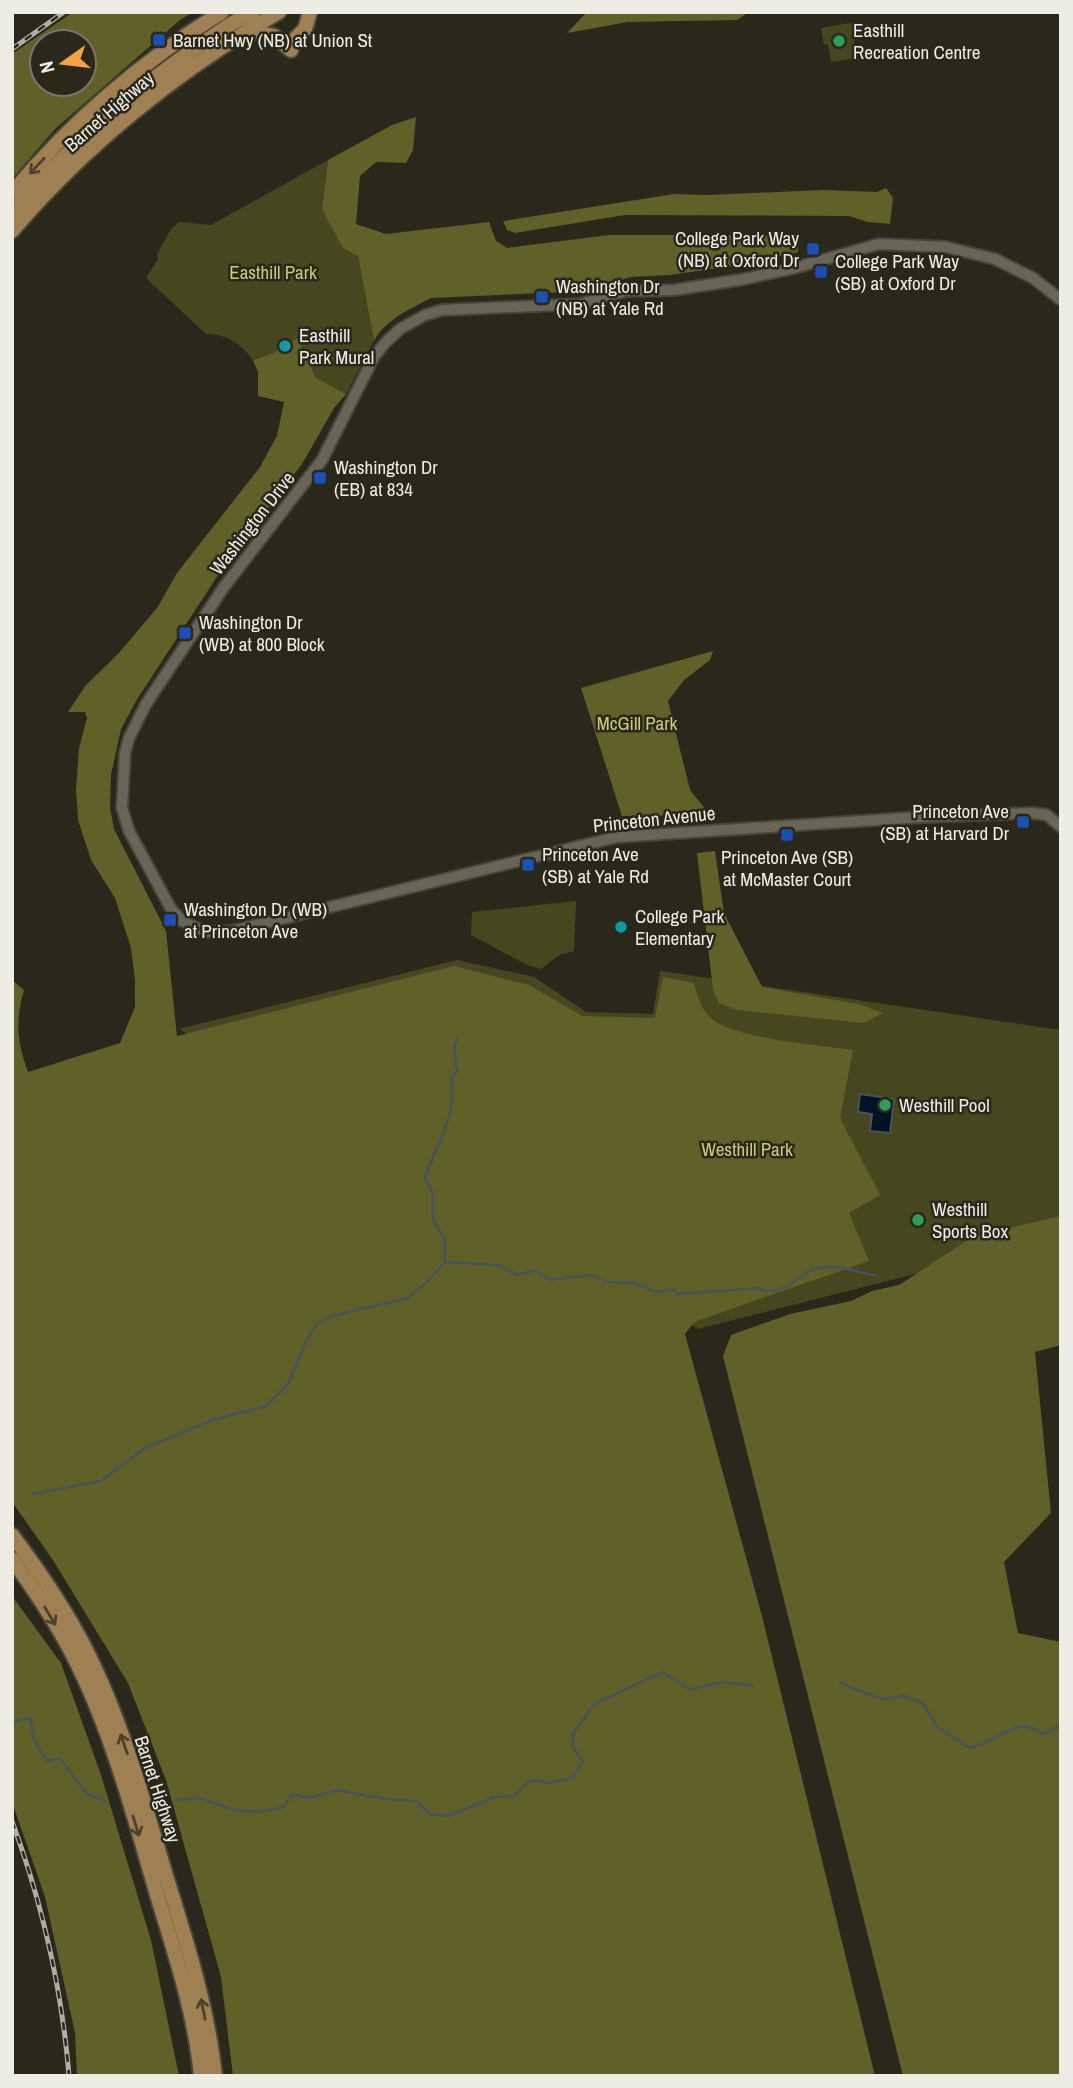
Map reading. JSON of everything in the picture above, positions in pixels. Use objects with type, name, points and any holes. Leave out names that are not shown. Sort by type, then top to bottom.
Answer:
[{"type":"main road","name":"Barnet Highway","points":[[12,193],[105,98],[222,12]]},
{"type":"main road","points":[[12,214],[78,145],[115,111],[164,71],[253,12]]},
{"type":"main road","name":"Barnet Highway","points":[[12,231],[54,186],[138,109],[248,30],[279,12]]},
{"type":"main road","points":[[248,30],[274,36],[292,45],[305,29],[310,12]]},
{"type":"main road","name":"Barnet Highway","points":[[12,1535],[78,1634],[110,1706],[141,1794],[183,1931],[200,1994],[215,2076]]},
{"type":"main road","name":"Barnet Highway","points":[[12,1559],[65,1641],[97,1710],[128,1797],[169,1932],[186,1996],[201,2076]]},
{"type":"street","name":"Washington Drive","points":[[191,927],[171,909],[124,818],[122,808],[127,746],[146,704],[224,587],[322,460],[367,369],[391,336],[418,318],[442,310],[581,304],[625,291],[674,289],[745,279],[879,244],[946,247],[995,259],[1033,278],[1061,300]]},
{"type":"street","name":"Princeton Avenue","points":[[191,927],[206,932],[232,931],[618,837],[922,817],[1033,813],[1048,815],[1061,827]]},
{"type":"green space","points":[[73,12],[193,12],[180,20],[98,92],[98,28],[50,28]]},
{"type":"green space","points":[[587,12],[749,12],[737,20],[628,22],[567,33]]},
{"type":"green space","name":"Easthill Recreation Centre","points":[[856,22],[858,38],[854,39],[857,58],[831,62],[828,44],[824,45],[821,28]]},
{"type":"green space","points":[[28,43],[28,98],[91,98],[55,129],[12,179],[12,54]]},
{"type":"green space","points":[[416,117],[413,150],[406,163],[376,162],[360,176],[356,224],[386,234],[489,222],[496,241],[507,248],[609,235],[799,235],[798,252],[746,264],[670,275],[630,277],[590,291],[431,298],[391,321],[374,341],[358,256],[343,248],[322,209],[328,160],[392,125]]},
{"type":"green space","name":"Easthill Park","points":[[328,160],[322,209],[358,256],[374,341],[346,394],[315,377],[298,338],[273,353],[253,360],[232,341],[206,334],[146,278],[171,229],[179,222],[211,225]]},
{"type":"green space","points":[[886,188],[893,198],[890,224],[868,222],[849,216],[625,215],[515,233],[507,230],[503,221],[674,194],[823,190],[877,192]]},
{"type":"green space","points":[[298,338],[315,377],[346,394],[334,408],[302,464],[222,569],[136,701],[121,729],[111,775],[110,807],[114,829],[166,931],[177,1036],[454,966],[529,985],[582,1016],[655,1018],[663,977],[694,983],[704,1009],[721,1025],[756,1036],[853,1050],[840,1118],[880,1195],[849,1213],[869,1261],[694,1322],[685,1334],[762,1616],[875,2076],[233,2076],[221,1977],[166,1780],[128,1683],[53,1560],[12,1502],[12,980],[24,990],[18,1031],[28,1072],[120,1043],[135,1007],[131,948],[115,898],[91,860],[78,820],[76,789],[79,748],[87,718],[85,712],[68,712],[86,685],[118,654],[157,608],[177,573],[260,467],[277,436],[284,402],[258,396],[258,372],[253,360],[273,353]]},
{"type":"green space","name":"McGill Park","points":[[713,651],[710,660],[684,680],[668,701],[690,790],[710,815],[622,816],[581,688]]},
{"type":"green space","points":[[715,851],[724,913],[762,987],[858,1004],[883,1013],[864,1023],[737,1010],[719,1003],[713,990],[697,853]]},
{"type":"green space","points":[[576,901],[574,951],[559,955],[541,969],[527,965],[471,935],[472,912]]},
{"type":"green space","name":"Westhill Park","points":[[457,960],[534,977],[586,1012],[653,1014],[660,971],[1061,1030],[1061,1237],[698,1329],[433,1179],[179,1029]]},
{"type":"green space","points":[[1061,1216],[1061,1345],[1035,1352],[1051,1513],[1004,1562],[1018,1633],[1061,1642],[1061,2076],[903,2076],[723,1356],[731,1335],[790,1314],[851,1301],[872,1291],[899,1285],[974,1236]]},
{"type":"green space","points":[[12,1596],[61,1663],[101,1775],[151,1940],[179,2076],[77,2076],[75,2033],[45,1897],[12,1802]]},
{"type":"water","points":[[860,1094],[894,1099],[890,1133],[870,1131],[872,1114],[858,1112]]},
{"type":"waterway","points":[[33,1494],[101,1481],[145,1448],[212,1420],[266,1406],[288,1384],[307,1339],[317,1324],[328,1317],[408,1298],[428,1281],[445,1262],[445,1241],[433,1219],[433,1193],[425,1178],[452,1104],[451,1078],[457,1072],[454,1050],[457,1038]]},
{"type":"waterway","points":[[445,1262],[497,1265],[518,1275],[535,1270],[550,1280],[592,1275],[606,1282],[635,1283],[656,1292],[674,1289],[677,1294],[757,1288],[777,1290],[810,1271],[825,1267],[874,1275]]},
{"type":"waterway","points":[[174,1800],[200,1798],[235,1810],[259,1812],[282,1808],[293,1794],[308,1798],[337,1790],[385,1799],[416,1801],[430,1814],[449,1816],[494,1797],[514,1796],[527,1783],[536,1780],[548,1783],[572,1778],[583,1762],[573,1747],[573,1734],[594,1704],[663,1672],[690,1690],[722,1682],[752,1686]]},
{"type":"waterway","points":[[840,1683],[882,1699],[903,1696],[923,1703],[937,1727],[970,1748],[1015,1728],[1033,1728],[1043,1734],[1061,1726]]},
{"type":"waterway","points":[[12,1722],[31,1718],[33,1738],[47,1761],[61,1759],[86,1793],[105,1801]]},
{"type":"railway","points":[[12,49],[64,12]]},
{"type":"railway","points":[[12,1821],[33,1883],[49,1947],[69,2076]]},
{"type":"place","name":"Barnet Hwy (NB) at Union St","points":[[159,40]]},
{"type":"place","name":"Easthill Recreation Centre","points":[[839,41]]},
{"type":"place","name":"College Park Way (NB) at Oxford Dr","points":[[813,249]]},
{"type":"place","name":"College Park Way (SB) at Oxford Dr","points":[[821,272]]},
{"type":"place","name":"Washington Dr (NB) at Yale Rd","points":[[542,297]]},
{"type":"place","name":"Easthill Park Mural","points":[[285,346]]},
{"type":"place","name":"Washington Dr (EB) at 834","points":[[320,478]]},
{"type":"place","name":"Washington Dr (WB) at 800 Block","points":[[185,633]]},
{"type":"place","name":"Princeton Ave (SB) at Harvard Dr","points":[[1023,822]]},
{"type":"place","name":"Princeton Ave (SB) at McMaster Court","points":[[787,835]]},
{"type":"place","name":"Princeton Ave (SB) at Yale Rd","points":[[528,865]]},
{"type":"place","name":"Washington Dr (WB) at Princeton Ave","points":[[170,920]]},
{"type":"place","name":"College Park Elementary","points":[[621,927]]},
{"type":"place","name":"Westhill Pool","points":[[885,1105]]},
{"type":"place","name":"Westhill Sports Box","points":[[918,1220]]}]
